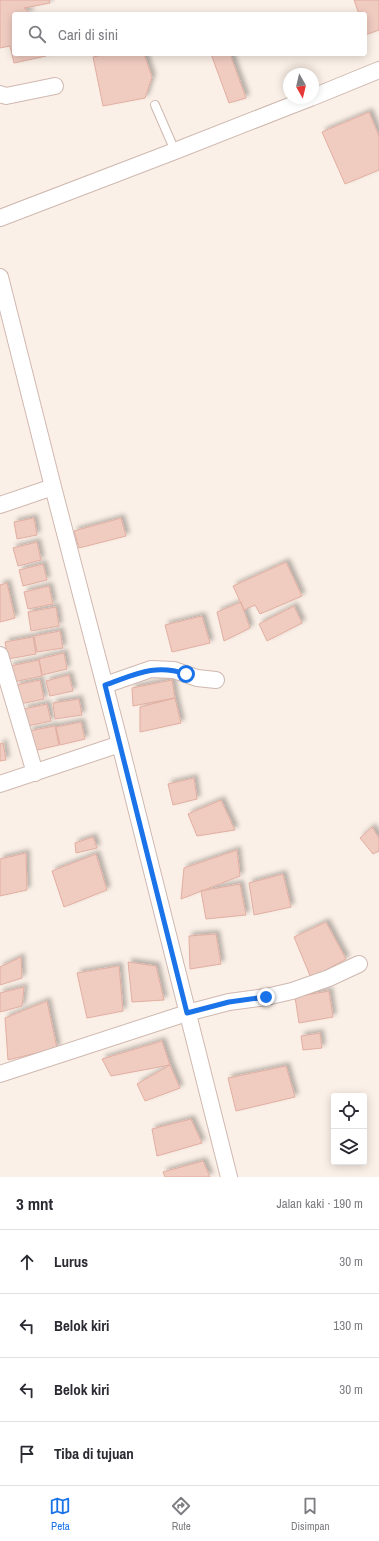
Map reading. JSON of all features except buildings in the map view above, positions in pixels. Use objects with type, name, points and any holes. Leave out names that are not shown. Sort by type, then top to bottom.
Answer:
[{"type":"street","points":[[319,95],[379,70]]},
{"type":"street","points":[[0,94],[6,96],[55,86]]},
{"type":"street","points":[[0,218],[295,104]]},
{"type":"street","points":[[0,277],[229,1177]]},
{"type":"street","points":[[0,505],[53,487]]},
{"type":"street","points":[[0,655],[35,772]]},
{"type":"street","points":[[105,685],[152,669],[174,670],[197,678],[216,680]]},
{"type":"street","points":[[0,784],[120,744]]},
{"type":"street","points":[[0,1074],[187,1013],[229,1002],[266,997],[292,991],[329,978],[359,964]]},
{"type":"lane","points":[[155,105],[175,151]]},
{"type":"route","points":[[186,674],[174,670],[152,669],[105,685],[187,1013],[229,1002],[266,997]]}]
